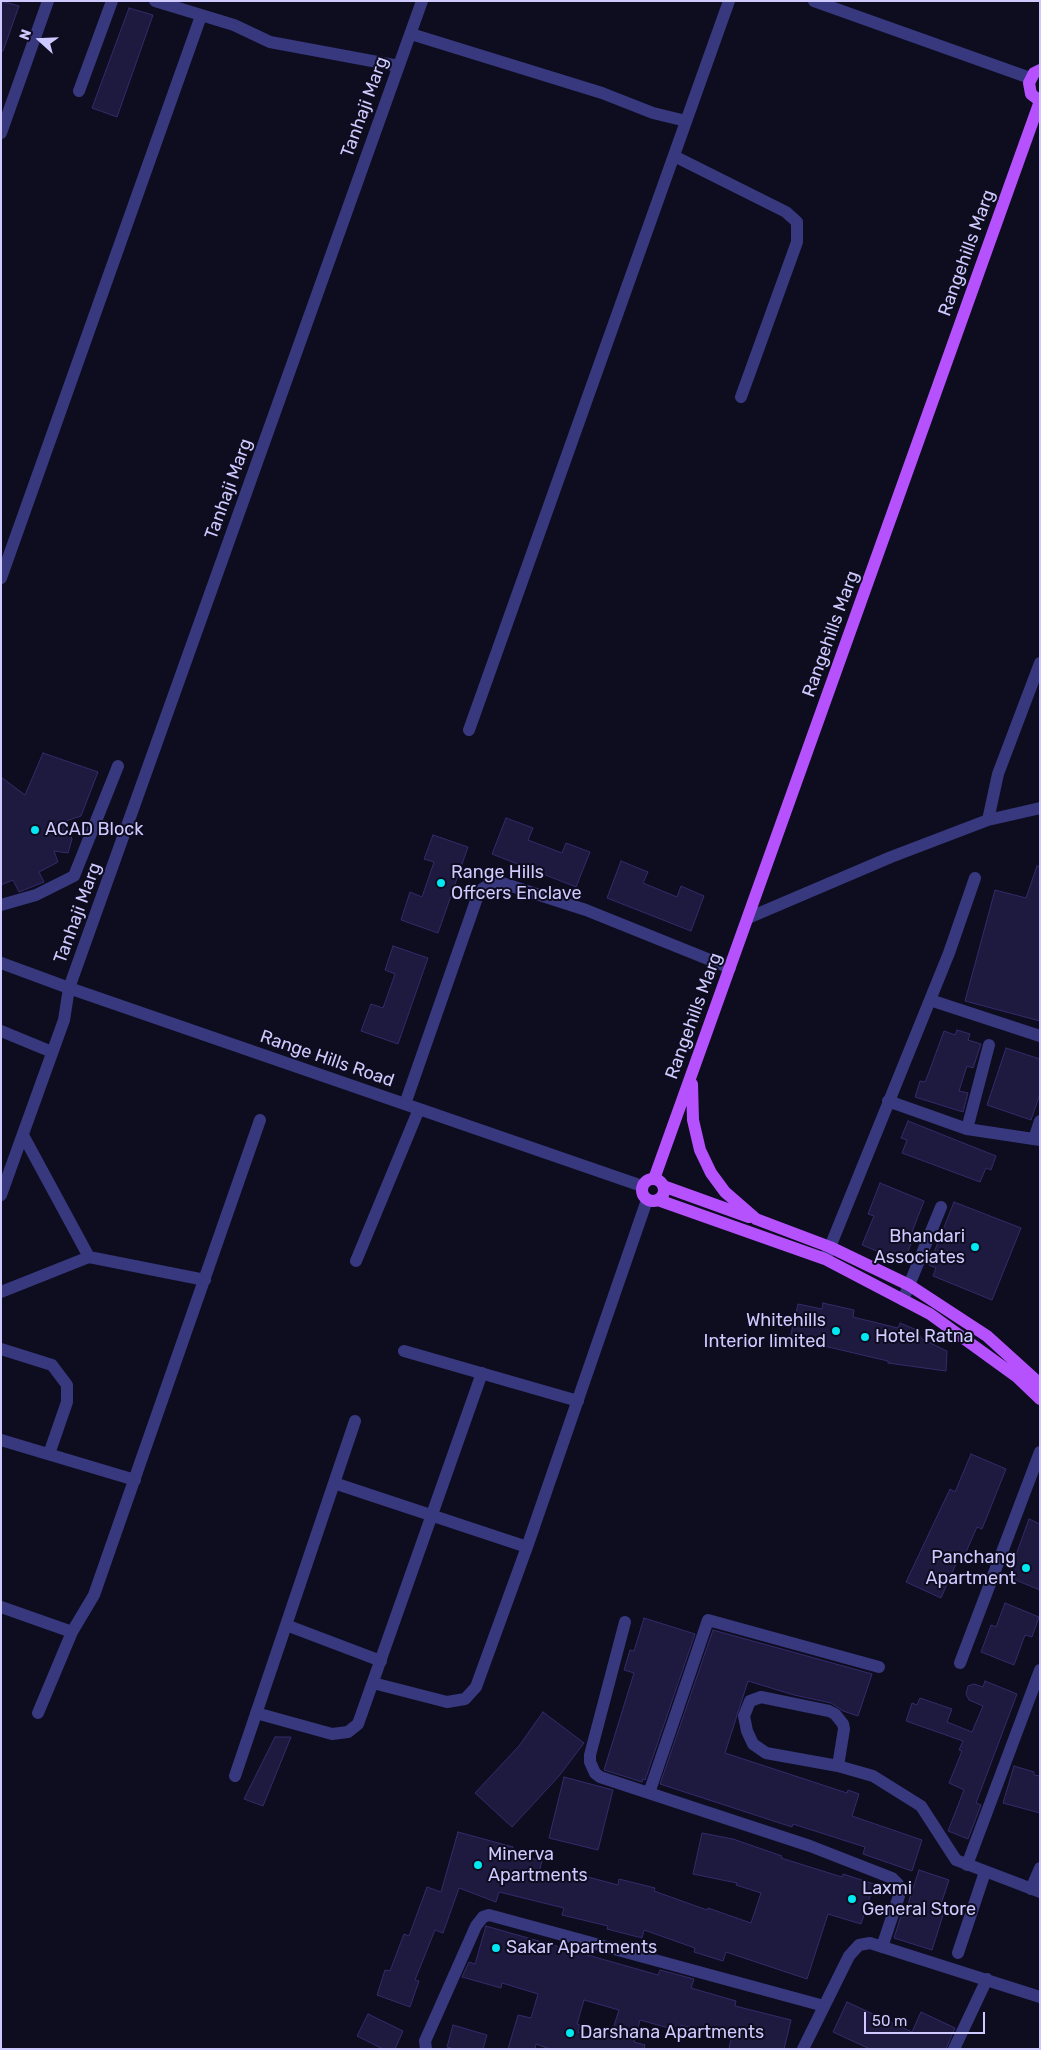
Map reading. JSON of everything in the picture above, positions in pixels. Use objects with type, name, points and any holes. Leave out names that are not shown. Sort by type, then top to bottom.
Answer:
[{"type":"main road","points":[[1035,74],[1029,89],[1035,98],[1040,101]]},
{"type":"main road","name":"Rangehills Marg","points":[[659,1183],[692,1074],[1040,101]]},
{"type":"main road","points":[[692,1074],[693,1120],[700,1150],[711,1173],[725,1192],[756,1219]]},
{"type":"main road","points":[[1040,1384],[987,1336],[909,1285],[830,1247],[659,1183],[647,1181],[642,1186],[642,1194],[653,1200],[825,1259],[930,1314],[1017,1377],[1040,1399]]},
{"type":"main road","points":[[653,1200],[663,1194],[659,1183]]},
{"type":"street","points":[[1,133],[4,118],[48,1]]},
{"type":"street","points":[[79,91],[112,1]]},
{"type":"street","points":[[155,1],[234,25],[270,42],[399,66]]},
{"type":"street","name":"Tanhaji Marg","points":[[1,1195],[64,1020],[69,988],[422,1]]},
{"type":"street","points":[[469,730],[729,1]]},
{"type":"street","points":[[814,1],[1035,74]]},
{"type":"street","points":[[1,578],[201,16]]},
{"type":"street","points":[[411,34],[602,93],[653,113],[686,121]]},
{"type":"street","points":[[674,156],[786,212],[797,222],[797,242],[740,397]]},
{"type":"street","points":[[988,820],[998,774],[1040,663]]},
{"type":"street","points":[[1,905],[36,895],[74,876],[118,766]]},
{"type":"street","points":[[748,918],[891,857],[988,820],[1040,808]]},
{"type":"street","points":[[825,1259],[949,953],[975,878]]},
{"type":"street","points":[[405,1104],[478,895],[482,889],[492,882],[499,882],[586,910],[730,968]]},
{"type":"street","name":"Range Hills Road","points":[[1,963],[642,1186]]},
{"type":"street","points":[[930,1000],[1040,1036]]},
{"type":"street","points":[[1,1031],[52,1052]]},
{"type":"street","points":[[968,1129],[989,1045]]},
{"type":"street","points":[[888,1100],[968,1129],[1037,1140],[1040,1120]]},
{"type":"street","points":[[356,1261],[419,1109]]},
{"type":"street","points":[[38,1714],[72,1632],[94,1595],[260,1120]]},
{"type":"street","points":[[23,1135],[89,1257]]},
{"type":"street","points":[[373,1683],[447,1702],[465,1699],[476,1687],[578,1401],[653,1200]]},
{"type":"street","points":[[903,1300],[941,1207]]},
{"type":"street","points":[[1,1292],[89,1257],[205,1280]]},
{"type":"street","points":[[1,1349],[52,1365],[67,1385],[68,1402],[49,1454]]},
{"type":"street","points":[[404,1351],[578,1401]]},
{"type":"street","points":[[256,1713],[332,1734],[340,1734],[354,1729],[358,1724],[482,1373]]},
{"type":"street","points":[[235,1776],[355,1421]]},
{"type":"street","points":[[1,1440],[135,1480]]},
{"type":"street","points":[[960,1663],[1040,1452]]},
{"type":"street","points":[[334,1483],[527,1547]]},
{"type":"street","points":[[1,1607],[72,1632]]},
{"type":"street","points":[[649,1793],[708,1620],[879,1667]]},
{"type":"street","points":[[625,1622],[590,1755],[590,1762],[595,1773],[600,1777],[810,1846],[892,1878],[898,1884],[899,1896],[882,1947]]},
{"type":"street","points":[[286,1625],[380,1661]]},
{"type":"street","points":[[967,1865],[1040,1670]]},
{"type":"street","points":[[838,1766],[844,1729],[843,1724],[835,1714],[829,1711],[761,1697],[750,1701],[744,1716],[747,1731],[753,1744],[766,1753],[838,1766],[873,1776],[921,1806],[956,1860],[967,1865],[1036,1890],[1040,1868]]},
{"type":"street","points":[[958,1953],[985,1872]]},
{"type":"street","points":[[426,2049],[425,2041],[476,1926],[483,1916],[489,1915],[824,2006]]},
{"type":"street","points":[[803,2049],[849,1956],[858,1945],[870,1943],[1040,1997]]},
{"type":"street","points":[[954,2049],[987,1979]]},
{"type":"building","points":[[1,1],[19,6],[3,51],[1,51]]},
{"type":"building","points":[[129,8],[153,15],[117,117],[92,108]]},
{"type":"building","name":"ACAD Block","points":[[43,753],[98,772],[81,816],[66,821],[72,839],[68,853],[54,851],[58,862],[39,872],[44,882],[19,892],[13,880],[1,885],[1,777],[25,795]]},
{"type":"building","name":"Range Hills Offcers Enclave","points":[[506,818],[533,828],[528,840],[562,853],[566,843],[590,852],[576,887],[492,854]]},
{"type":"building","name":"Range Hills Offcers Enclave","points":[[433,835],[468,847],[438,933],[401,920],[410,892],[422,897],[434,862],[424,859]]},
{"type":"building","name":"Range Hills Offcers Enclave","points":[[621,861],[648,872],[643,883],[677,897],[681,886],[704,896],[691,931],[607,898]]},
{"type":"building","points":[[1037,866],[1040,866],[1040,1021],[965,1001],[995,890],[1026,898]]},
{"type":"building","points":[[393,946],[428,958],[398,1044],[361,1031],[371,1004],[383,1008],[395,974],[385,970]]},
{"type":"building","points":[[957,1030],[970,1034],[968,1040],[981,1044],[973,1068],[967,1066],[959,1091],[968,1093],[963,1112],[915,1097],[920,1081],[925,1082],[944,1031],[955,1035]]},
{"type":"building","points":[[1006,1048],[1040,1059],[1040,1094],[1031,1120],[987,1105]]},
{"type":"building","points":[[908,1121],[996,1156],[991,1170],[986,1168],[980,1182],[902,1153],[907,1140],[901,1138]]},
{"type":"building","points":[[880,1183],[924,1201],[912,1232],[915,1233],[904,1262],[862,1245],[874,1216],[868,1214]]},
{"type":"building","name":"Bhandari Associates","points":[[954,1202],[1021,1228],[992,1300],[933,1276],[936,1268],[929,1265]]},
{"type":"building","points":[[823,1303],[854,1310],[853,1317],[898,1328],[900,1323],[917,1330],[922,1339],[947,1351],[946,1371],[888,1363],[888,1361],[790,1338],[798,1304],[822,1309]]},
{"type":"building","points":[[971,1454],[1006,1469],[982,1529],[977,1527],[963,1559],[959,1557],[941,1598],[906,1582],[950,1489],[955,1492]]},
{"type":"building","points":[[1029,1519],[1040,1524],[1040,1590],[1008,1577]]},
{"type":"building","points":[[1005,1603],[1039,1617],[1032,1637],[1025,1635],[1014,1665],[981,1652],[991,1625],[996,1627]]},
{"type":"building","points":[[644,1618],[695,1634],[645,1780],[643,1779],[642,1782],[604,1770],[634,1673],[624,1670],[630,1650],[634,1651]]},
{"type":"building","points":[[713,1630],[872,1674],[858,1716],[843,1711],[831,1703],[794,1695],[748,1681],[725,1753],[847,1793],[848,1790],[859,1794],[852,1816],[922,1840],[912,1871],[863,1854],[865,1847],[793,1824],[792,1827],[660,1784]]},
{"type":"building","points":[[985,1681],[1017,1694],[976,1803],[981,1805],[968,1839],[948,1831],[964,1790],[949,1783],[962,1751],[959,1750],[963,1741],[906,1721],[912,1703],[917,1705],[920,1698],[952,1709],[947,1722],[972,1732],[983,1706],[969,1700],[966,1694],[968,1686],[974,1684],[983,1687]]},
{"type":"building","points":[[543,1712],[584,1743],[559,1776],[512,1827],[475,1793],[519,1746]]},
{"type":"building","points":[[275,1737],[291,1737],[263,1806],[244,1799]]},
{"type":"building","points":[[1014,1766],[1034,1772],[1034,1775],[1040,1776],[1040,1813],[1003,1803]]},
{"type":"building","points":[[564,1777],[613,1790],[598,1850],[549,1838]]},
{"type":"building","points":[[458,1832],[513,1847],[511,1853],[542,1861],[539,1872],[571,1880],[573,1873],[618,1885],[619,1879],[655,1888],[654,1891],[751,1923],[761,1893],[736,1885],[737,1883],[693,1874],[702,1833],[733,1839],[782,1856],[781,1858],[842,1877],[843,1874],[874,1884],[861,1924],[828,1914],[807,1979],[726,1952],[723,1961],[694,1952],[695,1948],[644,1930],[642,1938],[607,1929],[608,1926],[562,1915],[564,1908],[499,1892],[496,1902],[459,1888],[443,1933],[435,1930],[415,1980],[419,1981],[410,2007],[377,1995],[385,1970],[390,1971],[404,1934],[409,1936],[427,1887],[441,1892]]},
{"type":"building","points":[[919,1870],[949,1880],[939,1910],[944,1912],[932,1950],[894,1938],[902,1913],[905,1913]]},
{"type":"building","points":[[486,1926],[658,1975],[660,1970],[694,1979],[691,1988],[736,2001],[735,2006],[791,2020],[784,2049],[729,2049],[731,2039],[681,2025],[679,2031],[640,2020],[634,2042],[645,2045],[644,2049],[550,2049],[536,2044],[535,2049],[508,2049],[518,2015],[531,2018],[538,1994],[502,1983],[501,1988],[462,1977],[469,1962],[475,1964]],"holes":[[[584,2000],[619,2010],[611,2035],[604,2033],[602,2039],[578,2032],[580,2025],[577,2024]]]},
{"type":"building","points":[[847,2002],[912,2032],[921,2012],[955,2028],[946,2049],[870,2049],[833,2032]]},
{"type":"building","points":[[368,2014],[403,2031],[395,2049],[383,2049],[357,2036]]},
{"type":"building","points":[[453,2025],[487,2035],[483,2049],[454,2049],[447,2047]]},
{"type":"place","name":"ACAD Block","points":[[35,830]]},
{"type":"place","name":"Range Hills Offcers Enclave","points":[[441,883]]},
{"type":"place","name":"Bhandari Associates","points":[[975,1247]]},
{"type":"place","name":"Whitehills Interior limited","points":[[836,1331]]},
{"type":"place","name":"Hotel Ratna","points":[[865,1337]]},
{"type":"place","name":"Panchang Apartment","points":[[1026,1568]]},
{"type":"place","name":"Minerva Apartments","points":[[478,1865]]},
{"type":"place","name":"Laxmi General Store","points":[[852,1899]]},
{"type":"place","name":"Sakar Apartments","points":[[496,1948]]},
{"type":"place","name":"Darshana Apartments","points":[[570,2033]]}]
